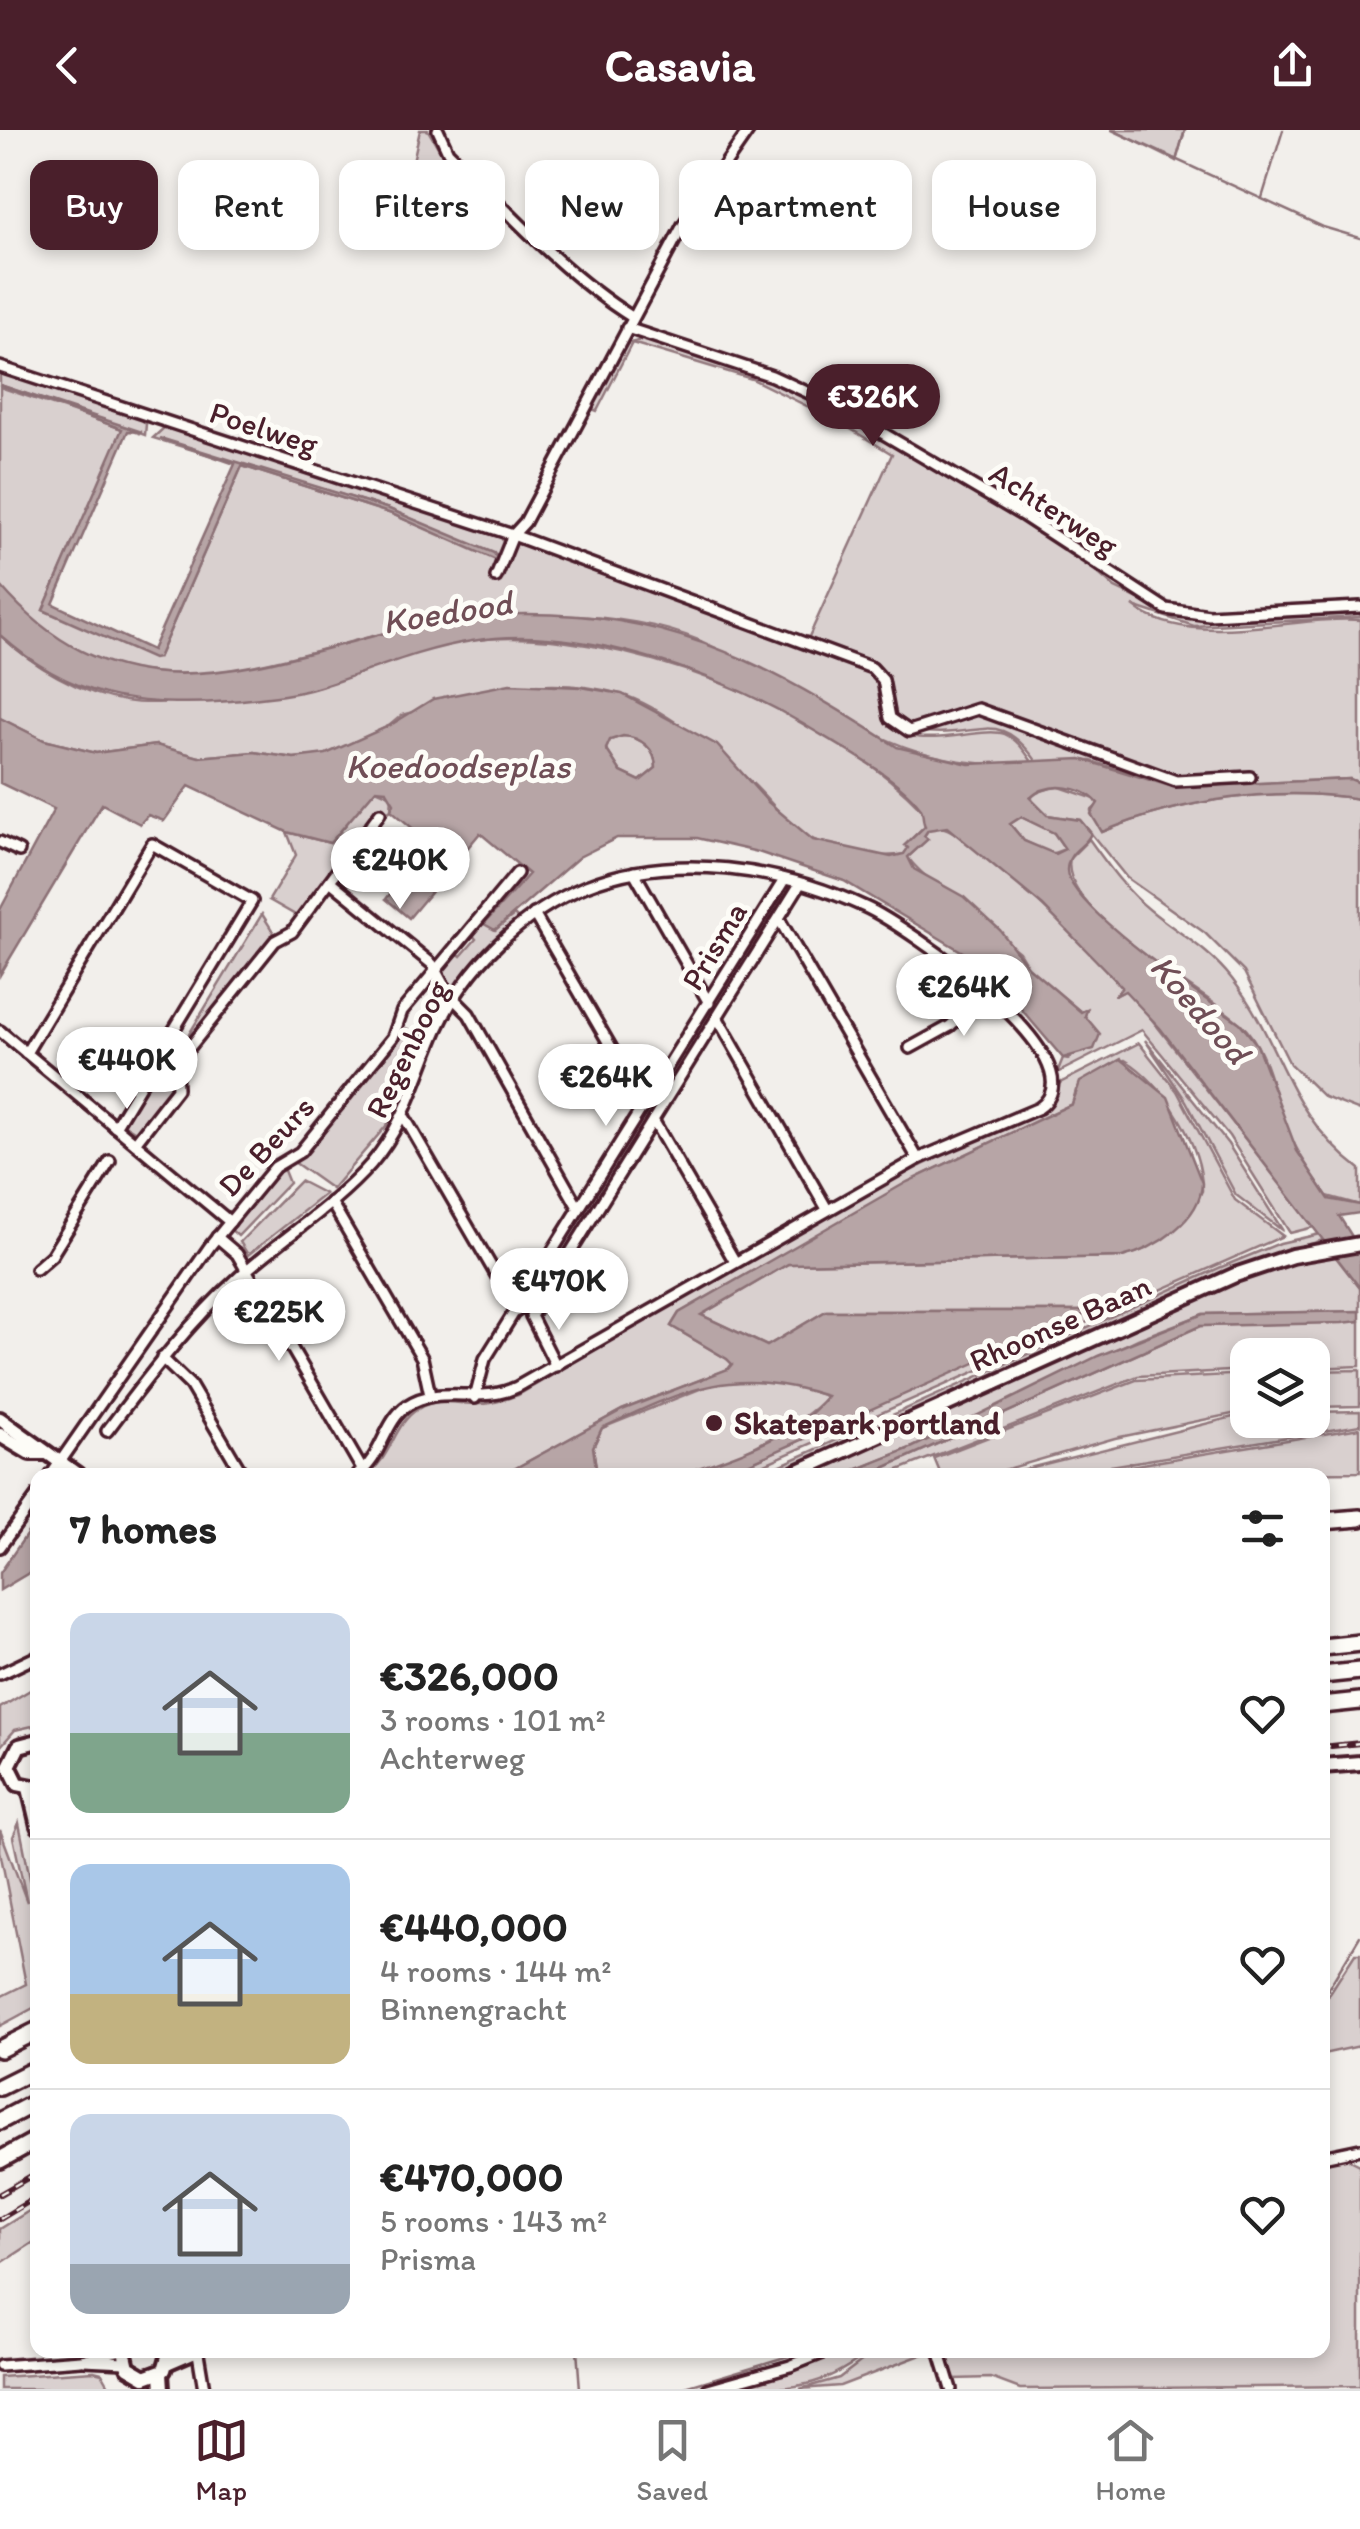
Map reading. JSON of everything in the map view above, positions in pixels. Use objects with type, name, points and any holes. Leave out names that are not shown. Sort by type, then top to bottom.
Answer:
[{"type":"highway","points":[[1330,1521],[1360,1518]]},
{"type":"highway","points":[[1330,1646],[1360,1643]]},
{"type":"highway","points":[[1330,1674],[1360,1671]]},
{"type":"highway","points":[[1330,1704],[1360,1701]]},
{"type":"highway","points":[[0,2052],[30,2034]]},
{"type":"highway","points":[[0,2087],[30,2072]]},
{"type":"highway","points":[[0,2121],[30,2104]]},
{"type":"highway","points":[[0,2160],[30,2143]]},
{"type":"main road","name":"Rhoonse Baan","points":[[806,1468],[1236,1275],[1318,1250],[1360,1244]]},
{"type":"main road","points":[[0,1420],[37,1442],[68,1468]]},
{"type":"main road","points":[[0,1435],[30,1454],[46,1453]]},
{"type":"main road","points":[[30,1744],[16,1748],[18,1785],[30,1810]]},
{"type":"main road","points":[[1330,1765],[1360,1763]]},
{"type":"main road","points":[[126,2358],[142,2383],[167,2362]]},
{"type":"main road","points":[[162,2389],[167,2362]]},
{"type":"street","points":[[438,130],[448,152],[556,257],[591,290],[632,317]]},
{"type":"street","points":[[496,576],[514,535],[525,522],[683,225],[749,130]]},
{"type":"street","name":"Achterweg","points":[[627,328],[738,364],[821,398],[1036,524],[1166,608],[1209,615],[1360,607]]},
{"type":"street","name":"Poelweg","points":[[0,367],[514,535],[872,668],[884,680],[890,718],[909,731],[978,709],[1176,780],[1250,777]]},
{"type":"street","points":[[135,1143],[177,1088],[176,1068],[186,1052],[275,941],[292,932],[380,814]]},
{"type":"street","points":[[0,842],[19,852]]},
{"type":"street","points":[[26,1053],[150,845],[156,844],[252,901],[115,1127]]},
{"type":"street","name":"Regenboog","points":[[106,1431],[162,1358],[246,1270],[368,1167],[405,1118],[436,1032],[454,1000],[495,948],[534,914],[586,886],[634,872],[706,867],[784,880],[864,906],[924,940],[986,992],[1044,1060],[1053,1077],[1052,1092],[1039,1108],[918,1158],[508,1392],[475,1398],[430,1395]]},
{"type":"street","points":[[634,872],[708,1003]]},
{"type":"street","name":"De Beurs","points":[[55,1468],[217,1237],[275,1167],[300,1152],[393,1037],[402,1012],[517,873]]},
{"type":"street","name":"Prisma","points":[[475,1398],[482,1365],[784,880]]},
{"type":"street","points":[[330,881],[435,971],[454,1000],[469,1014],[580,1209]]},
{"type":"street","name":"Prisma","points":[[556,1366],[530,1320],[800,884]]},
{"type":"street","points":[[534,914],[644,1104]]},
{"type":"street","points":[[779,919],[918,1158]]},
{"type":"street","points":[[910,1048],[950,1026],[986,992]]},
{"type":"street","points":[[718,1018],[827,1209]]},
{"type":"street","points":[[0,1031],[230,1222]]},
{"type":"street","points":[[405,1118],[517,1310]]},
{"type":"street","points":[[653,1120],[734,1262]]},
{"type":"street","points":[[36,1269],[52,1254],[110,1160]]},
{"type":"street","points":[[331,1202],[424,1362],[430,1395],[400,1412],[379,1454],[365,1468]]},
{"type":"street","points":[[217,1237],[235,1251],[357,1468]]},
{"type":"street","points":[[162,1358],[190,1385],[239,1468]]},
{"type":"street","points":[[0,1547],[30,1505]]},
{"type":"street","points":[[0,1674],[30,1660]]},
{"type":"street","points":[[1330,2155],[1360,2149]]},
{"type":"street","points":[[0,2366],[95,2358]]},
{"type":"street","points":[[199,2358],[204,2389]]},
{"type":"street","points":[[708,2389],[805,2358]]},
{"type":"street","points":[[941,2358],[951,2389]]},
{"type":"shaded area","points":[[420,130],[428,130],[445,160],[413,160]]},
{"type":"shaded area","points":[[1113,130],[1185,130],[1176,161]]},
{"type":"shaded area","points":[[646,339],[720,360],[822,401],[1065,545],[1115,588],[1166,612],[1210,618],[1360,609],[1360,617],[1194,626],[1133,606],[1156,619],[1183,626],[1212,629],[1360,620],[1360,783],[1350,779],[1173,787],[1091,761],[1037,762],[1023,745],[999,730],[926,732],[983,712],[1176,784],[1251,779],[1250,775],[1174,778],[979,707],[926,726],[906,727],[892,716],[880,669],[807,641],[892,454],[839,422],[752,379],[632,343],[597,411],[592,409],[591,402],[621,345]]},
{"type":"shaded area","points":[[0,370],[140,418],[146,424],[145,435],[0,385]]},
{"type":"shaded area","points":[[0,387],[123,429],[43,610],[158,658],[242,466],[392,514],[497,556],[389,509],[153,438],[166,426],[501,536],[505,547],[519,541],[545,549],[877,674],[888,715],[899,731],[927,738],[1005,734],[1017,742],[1033,763],[982,763],[937,756],[896,743],[684,634],[603,618],[512,615],[453,619],[248,667],[195,673],[143,671],[93,658],[45,630],[0,586]]},
{"type":"shaded area","points":[[0,635],[42,668],[74,685],[108,697],[154,703],[312,689],[416,653],[474,640],[530,639],[590,645],[653,660],[776,707],[882,773],[923,811],[925,826],[905,845],[909,848],[904,854],[865,854],[823,843],[794,827],[739,771],[653,708],[620,694],[563,685],[510,688],[402,715],[389,726],[326,755],[294,758],[254,752],[199,757],[156,745],[96,753],[44,740],[0,718]]},
{"type":"shaded area","points":[[623,736],[641,742],[653,755],[656,768],[640,781],[621,772],[606,749],[610,740]]},
{"type":"shaded area","points":[[1057,786],[1095,799],[1098,805],[1091,811],[1102,832],[1164,811],[1229,798],[1295,794],[1360,799],[1360,1111],[1324,1097],[1290,1064],[1244,972],[1205,933],[1127,878],[1080,820],[1047,815],[1032,802],[1032,794]]},
{"type":"shaded area","points":[[376,789],[392,796],[391,810],[387,813],[381,809],[299,917],[269,900],[296,855],[287,832],[330,843]]},
{"type":"shaded area","points":[[1021,817],[1054,833],[1065,849],[1051,854],[1024,841],[1010,824]]},
{"type":"shaded area","points":[[938,827],[953,832],[1002,869],[1121,987],[1125,985],[1115,996],[1128,989],[1314,1227],[1290,1233],[1229,1136],[1142,1030],[1057,1073],[1063,1058],[1069,1059],[1087,1010],[1082,1013],[1028,967],[1019,952],[914,865],[908,857],[927,839],[924,836],[929,829]]},
{"type":"shaded area","points":[[1089,839],[1133,894],[1203,950],[1232,979],[1250,1004],[1315,1124],[1360,1169],[1360,1205],[1327,1196],[1311,1172],[1287,1129],[1258,1046],[1241,1024],[1137,948],[1086,902],[1072,879],[1070,858]]},
{"type":"shaded area","points":[[517,864],[529,874],[495,930],[514,915],[520,921],[492,945],[457,988],[450,990],[440,972],[456,952],[461,956],[476,939],[471,933],[519,874],[514,869]]},
{"type":"shaded area","points":[[262,914],[274,933],[271,940],[188,1047],[183,1044]]},
{"type":"shaded area","points":[[405,1028],[424,1035],[392,1119],[332,1189],[294,1162]]},
{"type":"shaded area","points":[[1145,1040],[1228,1144],[1283,1231],[1236,1195],[1186,1101]]},
{"type":"shaded area","points":[[1139,1043],[1177,1091],[1235,1200],[1283,1236],[756,1468],[739,1468],[1089,1311],[826,1311],[767,1346],[701,1315],[788,1264],[1122,1257],[1147,1248],[1179,1224],[1202,1191],[1196,1155],[1166,1099],[1125,1060],[1076,1090],[1072,1104],[924,1174],[679,1313],[671,1326],[733,1363],[729,1369],[622,1410],[516,1468],[375,1468],[403,1424],[418,1409],[441,1402],[490,1403],[518,1395],[864,1193],[1044,1107],[1060,1083]]},
{"type":"shaded area","points":[[168,1051],[178,1058],[175,1087],[139,1134],[123,1124]]},
{"type":"shaded area","points":[[283,1168],[289,1183],[238,1236],[230,1229]]},
{"type":"shaded area","points":[[300,1181],[325,1194],[248,1255],[240,1242]]},
{"type":"shaded area","points":[[1320,1234],[1323,1240],[1223,1273],[790,1468],[775,1468],[1219,1268],[1280,1243]]},
{"type":"shaded area","points":[[1335,1256],[1360,1288],[1360,1311],[1203,1314],[1138,1339],[913,1447],[860,1468],[820,1468],[1237,1281],[1282,1265]]},
{"type":"shaded area","points":[[1360,1321],[1360,1366],[1330,1367],[1330,1338],[1230,1338],[1230,1371],[1138,1376],[904,1468],[884,1468],[1200,1326]]},
{"type":"shaded area","points":[[1360,1370],[1360,1406],[1330,1407],[1330,1371]]},
{"type":"shaded area","points":[[1230,1375],[1230,1414],[1115,1438],[1011,1468],[938,1468],[934,1458],[1136,1380]]},
{"type":"shaded area","points":[[777,1381],[827,1396],[779,1433],[704,1468],[596,1468],[593,1447],[602,1428],[717,1382]]},
{"type":"shaded area","points":[[1360,1411],[1360,1425],[1330,1430],[1330,1412]]},
{"type":"shaded area","points":[[1230,1418],[1230,1438],[1281,1438],[1099,1468],[1029,1468]]},
{"type":"shaded area","points":[[1360,1428],[1360,1472],[1330,1472],[1330,1468],[1118,1468],[1300,1438],[1330,1438],[1330,1433]]},
{"type":"shaded area","points":[[30,1690],[30,1727],[15,1730],[0,1747],[0,1708]]},
{"type":"shaded area","points":[[19,1823],[30,1879],[30,2010],[0,2026],[0,1997],[26,1984],[0,1851],[0,1830],[27,1902],[13,1837]]},
{"type":"shaded area","points":[[1355,1954],[1360,1954],[1360,2046],[1330,2052],[1330,1993]]},
{"type":"shaded area","points":[[1344,2157],[1360,2165],[1360,2386],[1020,2389],[991,2378],[953,2379],[947,2358],[1330,2358],[1330,2162]]},
{"type":"shaded area","points":[[30,2210],[30,2245],[0,2264],[0,2229]]},
{"type":"shaded area","points":[[818,2358],[859,2358],[814,2382],[748,2389],[747,2383]]},
{"type":"shaded area","points":[[865,2358],[913,2358],[840,2386],[800,2389],[839,2378]]},
{"type":"shaded area","points":[[102,2373],[111,2389],[0,2389],[0,2377]]},
{"type":"water","points":[[0,385],[142,432],[128,431],[53,604],[152,650],[235,464],[160,438],[389,509],[494,553],[498,561],[392,514],[242,466],[158,658],[153,659],[43,610],[122,429]]},
{"type":"water","points":[[0,585],[47,630],[95,657],[144,671],[195,673],[247,667],[454,618],[578,616],[665,631],[706,644],[784,679],[897,747],[969,764],[1081,759],[1173,787],[1350,779],[1360,783],[1360,799],[1295,794],[1229,798],[1164,811],[1102,832],[1091,814],[1098,803],[1083,792],[1055,787],[1030,798],[1047,815],[1080,820],[1091,833],[1070,857],[1067,870],[1073,886],[1090,906],[1142,952],[1240,1023],[1257,1045],[1297,1151],[1329,1199],[1360,1205],[1360,1213],[1339,1216],[1360,1249],[1360,1288],[1160,1028],[1125,991],[1115,996],[1122,987],[1043,906],[947,827],[928,830],[924,836],[928,839],[908,857],[914,869],[964,897],[1000,930],[1028,967],[1081,1012],[1087,1009],[1085,1016],[1100,1034],[1094,1049],[1063,1058],[1016,1003],[966,954],[844,881],[758,852],[697,838],[617,838],[579,857],[495,930],[484,924],[529,874],[480,833],[409,918],[386,899],[430,843],[391,810],[394,803],[386,790],[376,789],[330,843],[287,832],[189,786],[164,821],[148,815],[140,824],[102,804],[0,975],[0,910],[54,809],[0,783],[0,718],[44,740],[96,753],[156,745],[199,757],[254,752],[294,758],[326,754],[389,726],[433,699],[510,684],[581,687],[622,694],[717,745],[768,802],[813,840],[891,857],[904,854],[908,848],[905,845],[925,826],[920,807],[897,784],[768,704],[687,670],[599,645],[513,637],[472,641],[414,655],[298,693],[166,703],[108,695],[80,686],[26,656],[0,635]],"holes":[[[623,736],[641,742],[653,755],[656,768],[640,781],[621,772],[606,749],[610,740]],[[1021,817],[1054,833],[1065,849],[1055,854],[1024,841],[1010,824]]]},
{"type":"water","points":[[1121,1059],[1168,1097],[1202,1183],[1200,1197],[1185,1221],[1148,1248],[1122,1257],[788,1264],[701,1315],[767,1346],[826,1311],[1092,1311],[739,1468],[698,1468],[779,1435],[814,1411],[827,1396],[794,1387],[737,1382],[686,1392],[602,1428],[593,1447],[596,1468],[516,1468],[622,1410],[728,1369],[732,1364],[727,1359],[671,1326],[679,1313],[907,1182],[1072,1104],[1080,1082]]},
{"type":"water","points":[[1360,1311],[1360,1321],[1200,1326],[884,1468],[860,1468],[913,1447],[1098,1356],[1203,1314]]},
{"type":"water","points":[[30,1529],[30,1572],[0,1590],[0,1573]]},
{"type":"waterway","points":[[739,152],[756,130]]},
{"type":"waterway","points":[[1112,130],[1323,227],[1360,238]]},
{"type":"waterway","points":[[1176,161],[1185,130]]},
{"type":"waterway","points":[[1262,198],[1283,130]]},
{"type":"waterway","points":[[676,248],[679,243]]},
{"type":"waterway","points":[[1330,1986],[1360,1936]]},
{"type":"waterway","points":[[578,2358],[580,2389]]},
{"type":"waterway","points":[[679,2389],[782,2358]]},
{"type":"railway","points":[[1330,1746],[1360,1743]]},
{"type":"railway","points":[[0,2194],[30,2177]]},
{"type":"railway","points":[[0,2219],[30,2201]]},
{"type":"place","name":"Skatepark portland","points":[[714,1423]]},
{"type":"water label","name":"Koedood","points":[[447,612]]},
{"type":"water label","name":"Koedoodseplas","points":[[458,766]]},
{"type":"water label","name":"Koedood","points":[[1200,1009]]}]
